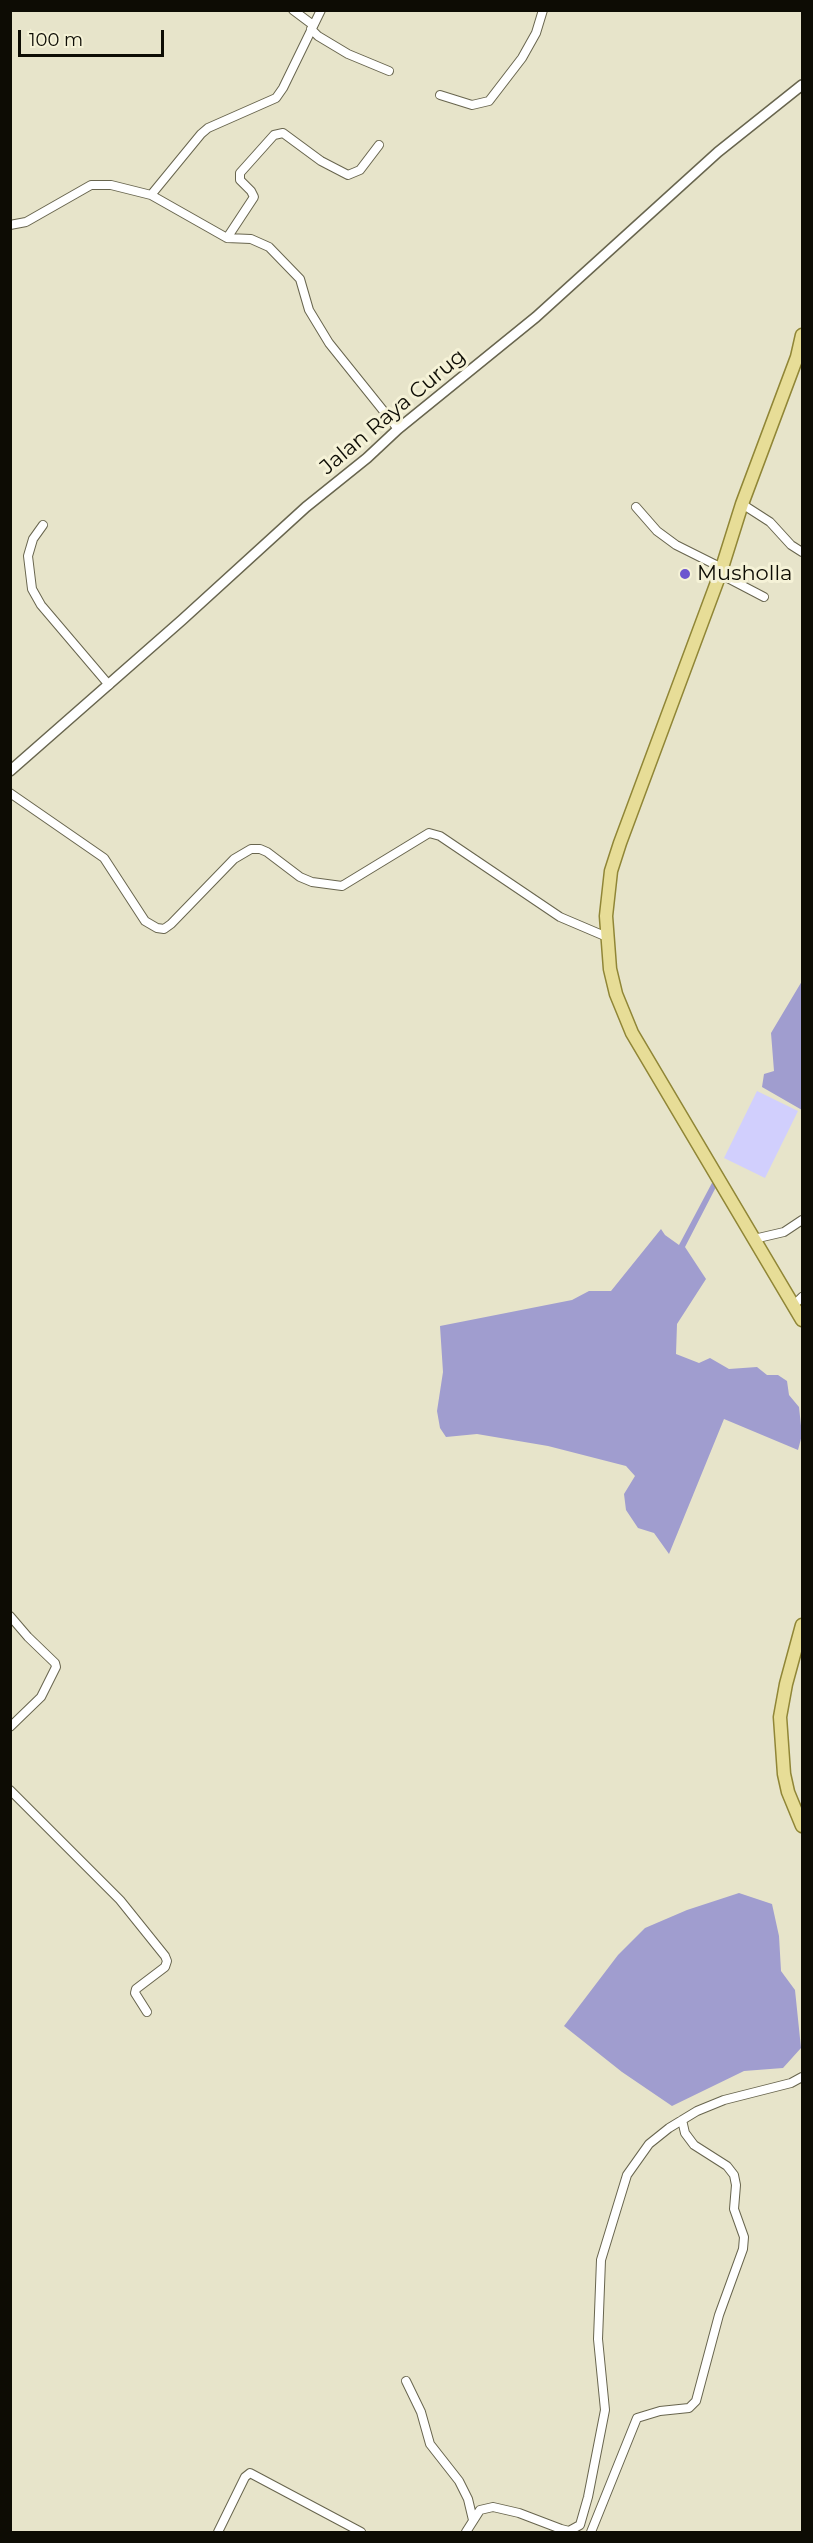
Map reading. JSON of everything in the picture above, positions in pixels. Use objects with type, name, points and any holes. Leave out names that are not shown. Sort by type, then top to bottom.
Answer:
[{"type":"main road","points":[[802,335],[800,360],[742,504],[721,571],[611,871],[606,916],[610,969],[616,994],[632,1033],[754,1239],[798,1301],[802,1320]]},
{"type":"main road","points":[[802,1625],[786,1684],[780,1717],[783,1774],[802,1826]]},
{"type":"street","points":[[293,10],[312,27],[318,36],[348,54],[389,71]]},
{"type":"street","points":[[152,195],[208,128],[276,98],[321,10]]},
{"type":"street","points":[[440,95],[472,105],[489,100],[522,58],[536,33],[543,10]]},
{"type":"street","name":"Jalan Raya Curug","points":[[10,771],[306,507],[536,317],[718,152],[802,85]]},
{"type":"street","points":[[227,238],[254,197],[240,180],[240,173],[274,135],[283,133],[321,162],[348,175],[360,170],[379,145]]},
{"type":"street","points":[[10,225],[26,222],[91,185],[111,185],[152,195],[227,238],[251,239],[269,247],[295,272],[304,287],[309,310],[329,343],[398,429]]},
{"type":"street","points":[[742,504],[770,522],[791,545],[802,552]]},
{"type":"street","points":[[636,507],[657,531],[676,545],[764,597]]},
{"type":"street","points":[[44,525],[33,539],[28,556],[32,589],[41,605],[109,685]]},
{"type":"street","points":[[10,793],[104,858],[145,921],[157,928],[164,928],[171,924],[234,859],[251,849],[267,852],[300,877],[312,882],[342,886],[429,833],[440,836],[560,917],[607,937]]},
{"type":"street","points":[[754,1239],[784,1232],[802,1220]]},
{"type":"street","points":[[10,1616],[27,1637],[55,1663],[56,1667],[41,1696],[10,1727]]},
{"type":"street","points":[[10,1790],[120,1900],[165,1956],[167,1961],[165,1966],[136,1989],[135,1993],[147,2012]]},
{"type":"street","points":[[466,2532],[484,2508],[493,2507],[519,2513],[561,2529],[576,2531],[585,2511],[605,2410],[598,2325],[599,2276],[603,2248],[627,2175],[649,2144],[682,2120],[723,2100],[790,2083],[802,2077]]},
{"type":"street","points":[[591,2532],[637,2418],[660,2411],[689,2408],[696,2401],[719,2315],[743,2249],[744,2237],[734,2209],[736,2185],[734,2175],[727,2166],[694,2145],[685,2133],[682,2120]]},
{"type":"street","points":[[406,2381],[422,2412],[430,2444],[459,2481],[468,2499],[473,2520]]},
{"type":"street","points":[[218,2532],[245,2477],[250,2473],[361,2532]]},
{"type":"shaded area","points":[[802,981],[802,1110],[762,1087],[764,1074],[774,1071],[771,1033]]},
{"type":"shaded area","points":[[757,1091],[798,1111],[765,1178],[724,1158]]},
{"type":"shaded area","points":[[713,1181],[716,1187],[685,1247],[706,1279],[677,1324],[676,1354],[699,1363],[710,1358],[729,1369],[757,1367],[767,1375],[778,1375],[787,1381],[789,1395],[799,1407],[802,1435],[798,1450],[724,1419],[669,1554],[654,1533],[638,1528],[626,1510],[624,1494],[635,1476],[626,1466],[548,1446],[477,1434],[446,1437],[440,1428],[437,1411],[443,1372],[440,1326],[572,1300],[589,1291],[611,1291],[661,1229],[665,1235],[679,1245]]},
{"type":"shaded area","points":[[739,1893],[772,1904],[779,1936],[781,1971],[795,1990],[801,2048],[783,2068],[744,2071],[672,2106],[622,2072],[564,2026],[618,1955],[645,1928],[687,1910]]},
{"type":"place","name":"Musholla","points":[[685,574]]}]
